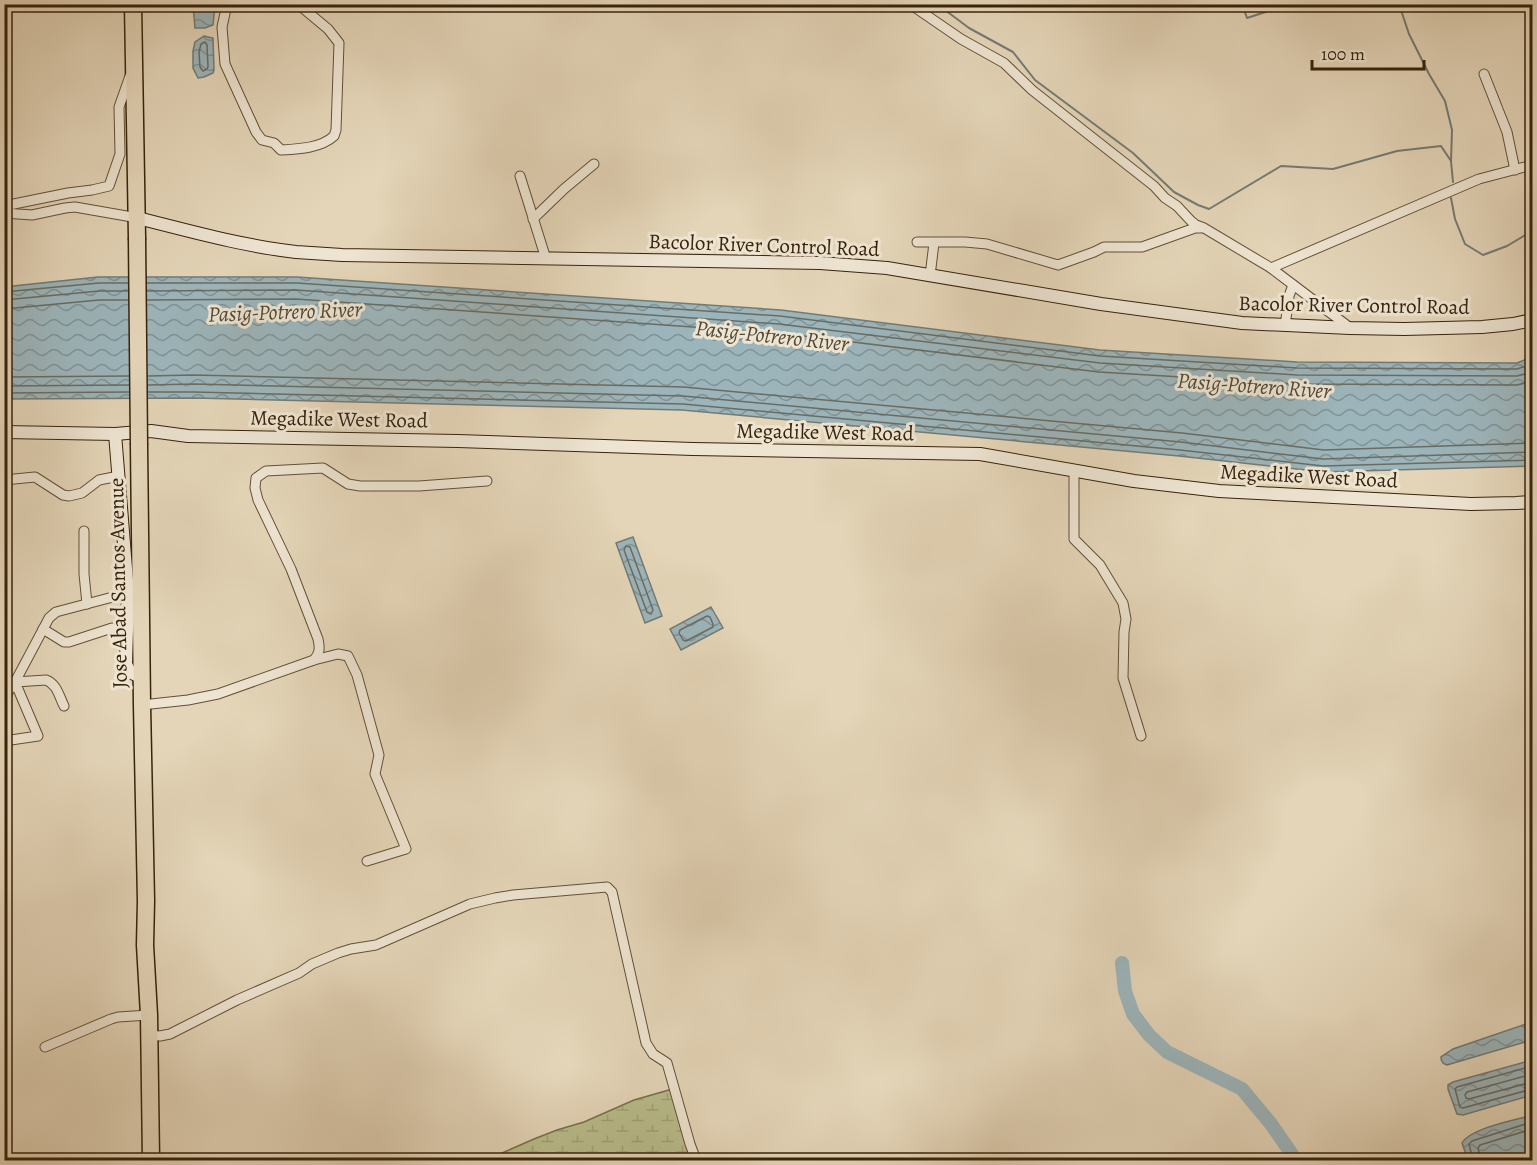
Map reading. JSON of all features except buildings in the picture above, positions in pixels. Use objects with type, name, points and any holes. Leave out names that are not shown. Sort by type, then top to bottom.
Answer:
[{"type":"highway","name":"Jose Abad Santos Avenue","points":[[134,4],[145,945],[149,1015],[151,1161]]},
{"type":"street","points":[[227,4],[222,27],[225,64],[256,132],[262,140],[274,143],[282,150],[311,147],[328,142],[336,130],[339,43],[328,29],[298,4]]},
{"type":"street","points":[[910,4],[961,39],[1004,63],[1032,90],[1154,186],[1196,225],[1271,268],[1350,328]]},
{"type":"street","points":[[4,206],[109,186],[120,154],[119,107],[135,64]]},
{"type":"street","points":[[1484,74],[1507,132],[1515,170]]},
{"type":"street","points":[[533,219],[594,164]]},
{"type":"street","points":[[1271,268],[1479,179],[1533,165]]},
{"type":"street","points":[[520,176],[546,259]]},
{"type":"street","points":[[4,213],[32,215],[75,207],[138,218]]},
{"type":"street","name":"Bacolor River Control Road","points":[[138,218],[212,236],[296,252],[342,255],[820,263],[887,268],[1242,323],[1350,328],[1482,327],[1533,320]]},
{"type":"street","points":[[917,242],[987,244],[1058,265],[1104,247],[1142,247],[1195,228],[1204,228]]},
{"type":"street","points":[[930,276],[934,243]]},
{"type":"street","points":[[1285,326],[1287,306],[1293,285]]},
{"type":"street","name":"Megadike West Road","points":[[4,432],[115,434],[151,430],[198,436],[980,454],[1134,481],[1219,490],[1471,504],[1533,502]]},
{"type":"street","points":[[115,434],[128,593],[126,664],[130,672],[142,676]]},
{"type":"street","points":[[314,660],[319,655],[320,645],[291,569],[258,500],[255,488],[256,478],[266,471],[323,468],[348,484],[360,486],[419,486],[487,481]]},
{"type":"street","points":[[1074,470],[1074,539],[1100,565],[1123,603],[1125,619],[1123,678],[1141,736]]},
{"type":"street","points":[[4,480],[35,477],[63,495],[69,496],[79,495],[99,480],[119,476]]},
{"type":"street","points":[[84,531],[87,604]]},
{"type":"street","points":[[4,698],[43,629],[56,612],[128,593]]},
{"type":"street","points":[[43,629],[64,642],[69,642],[112,628]]},
{"type":"street","points":[[142,705],[188,700],[218,693],[314,660],[338,654],[348,656],[357,675],[379,755],[375,774],[406,849],[367,861]]},
{"type":"street","points":[[15,682],[46,680],[51,682],[64,706]]},
{"type":"street","points":[[4,741],[38,736],[15,682]]},
{"type":"street","points":[[149,1035],[170,1034],[237,1000],[299,973],[312,964],[351,949],[376,945],[470,904],[513,895],[606,887],[612,892],[646,1043],[653,1054],[667,1063],[696,1161]]},
{"type":"street","points":[[45,1047],[111,1018],[149,1015]]},
{"type":"green space","points":[[676,1088],[694,1160],[486,1160],[634,1100]]},
{"type":"water","points":[[193,5],[215,5],[213,25],[195,28]]},
{"type":"water","points":[[204,36],[213,38],[214,70],[213,73],[198,78],[193,68],[193,51],[195,42]]},
{"type":"water","name":"Pasig-Potrero River","points":[[98,277],[297,277],[781,310],[1100,350],[1297,362],[1517,363],[1532,357],[1532,466],[1323,472],[1179,456],[682,410],[194,398],[5,399],[4,287]]},
{"type":"water","points":[[633,537],[662,616],[645,623],[616,543]]},
{"type":"water","points":[[711,607],[723,628],[681,650],[670,629]]},
{"type":"water","points":[[1532,1022],[1532,1040],[1447,1065],[1442,1061],[1441,1057],[1453,1049]]},
{"type":"water","points":[[1532,1060],[1532,1095],[1463,1115],[1457,1114],[1448,1085]]},
{"type":"water","points":[[1532,1115],[1532,1160],[1468,1160],[1462,1143],[1474,1133]]},
{"type":"waterway","points":[[937,4],[969,28],[1013,52],[1035,80],[1133,153],[1174,192],[1209,209],[1281,166],[1333,169],[1397,151],[1441,146],[1451,161],[1453,182]]},
{"type":"waterway","points":[[1242,4],[1247,18],[1290,4]]},
{"type":"waterway","points":[[1399,4],[1409,34],[1445,101],[1452,130],[1451,161]]},
{"type":"waterway","points":[[1451,198],[1455,219],[1465,244],[1483,255],[1507,246],[1532,231]]},
{"type":"waterway","points":[[1122,963],[1125,991],[1133,1014],[1149,1035],[1167,1052],[1242,1089],[1271,1124],[1296,1160]]}]
